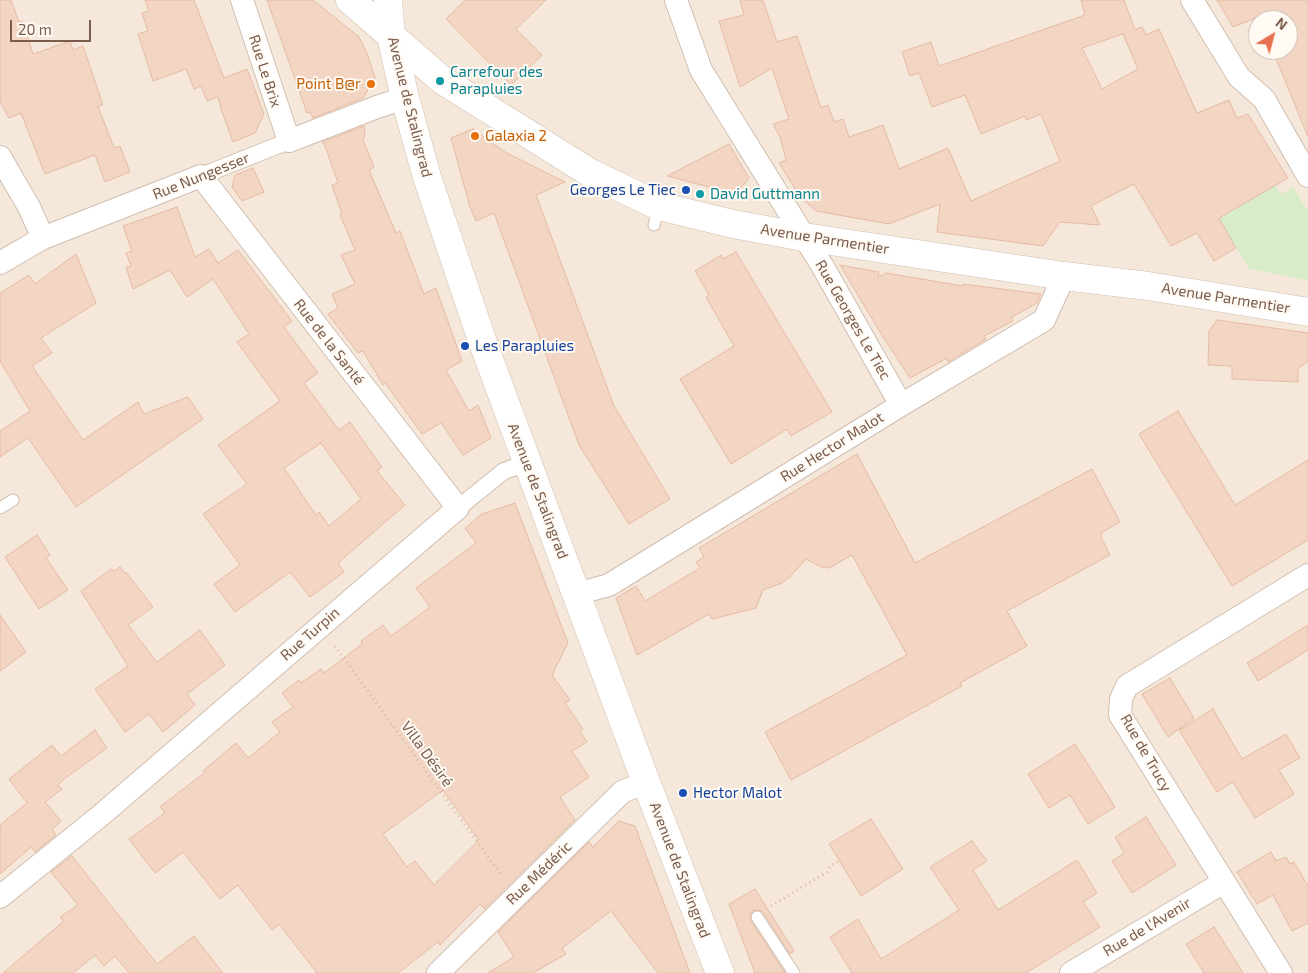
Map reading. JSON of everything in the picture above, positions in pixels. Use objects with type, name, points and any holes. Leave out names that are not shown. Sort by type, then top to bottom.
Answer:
[{"type":"main road","name":"Avenue Parmentier","points":[[350,0],[442,80],[657,215],[733,224],[804,237],[1064,276],[1148,286],[1308,312]]},
{"type":"main road","name":"Avenue de Stalingrad","points":[[388,0],[391,36],[426,177],[483,343],[527,463],[646,782],[720,973]]},
{"type":"street","name":"Rue Le Brix","points":[[242,0],[289,142]]},
{"type":"street","name":"Rue Georges Le Tiec","points":[[676,0],[702,70],[823,268],[901,405]]},
{"type":"street","points":[[1192,0],[1239,77],[1264,99],[1308,176]]},
{"type":"street","name":"Rue Nungesser","points":[[0,263],[43,238],[377,107],[405,98]]},
{"type":"street","points":[[0,157],[30,207],[43,238]]},
{"type":"street","name":"Rue de la Santé","points":[[201,176],[458,508]]},
{"type":"street","name":"Rue Hector Malot","points":[[576,594],[609,585],[901,405],[1044,320],[1064,276]]},
{"type":"street","name":"Rue Turpin","points":[[0,897],[100,816],[458,508],[504,471],[527,463]]},
{"type":"street","name":"Rue de Trucy","points":[[1281,973],[1120,715],[1121,699],[1127,686],[1308,575]]},
{"type":"street","name":"Rue Médéric","points":[[438,973],[622,792],[646,782]]},
{"type":"street","name":"Rue de l'Avenir","points":[[1071,973],[1224,882]]},
{"type":"lane","points":[[0,508],[13,500]]},
{"type":"lane","points":[[757,917],[794,973]]},
{"type":"path","name":"Villa Désiré","points":[[319,626],[516,895]]},
{"type":"path","points":[[767,908],[827,872],[830,866],[839,861]]},
{"type":"shaded area","points":[[0,0],[1308,0],[1308,973],[0,973]]},
{"type":"green space","points":[[1275,185],[1281,194],[1293,187],[1308,211],[1308,280],[1249,269],[1219,218]]},
{"type":"building","points":[[0,0],[11,0],[19,22],[22,21],[33,54],[70,41],[73,50],[83,46],[103,105],[98,106],[114,148],[120,146],[130,172],[105,182],[95,155],[45,174],[21,113],[9,118],[0,102]]},
{"type":"building","points":[[145,0],[194,0],[224,78],[247,69],[264,114],[255,133],[233,142],[218,97],[207,101],[201,86],[194,89],[186,69],[153,81],[138,34],[148,31],[142,13],[149,11]]},
{"type":"building","points":[[267,0],[313,0],[359,37],[367,53],[375,78],[363,98],[313,118],[310,112],[307,113]]},
{"type":"building","points":[[465,0],[546,0],[516,29],[542,55],[511,85],[446,19]]},
{"type":"building","points":[[740,0],[763,0],[777,42],[797,36],[821,108],[828,105],[834,122],[843,119],[849,137],[883,125],[899,169],[948,148],[971,201],[1060,161],[1041,114],[1026,120],[1025,116],[981,134],[965,95],[932,107],[919,73],[910,76],[902,52],[931,42],[939,66],[1085,15],[1081,0],[1124,0],[1135,30],[1142,27],[1146,35],[1159,29],[1197,113],[1229,100],[1237,118],[1248,114],[1288,178],[1219,218],[1236,248],[1214,261],[1197,233],[1171,246],[1134,184],[1091,206],[1100,225],[1060,222],[1043,246],[937,232],[940,204],[889,224],[816,211],[801,198],[779,163],[786,160],[780,137],[773,124],[789,119],[772,68],[740,87],[719,21],[744,15]],"holes":[[[1123,34],[1138,69],[1102,89],[1082,48]]]},
{"type":"building","points":[[1217,0],[1308,0],[1308,137],[1277,60],[1298,60],[1298,10],[1248,10],[1248,21],[1233,27]]},
{"type":"building","points":[[364,126],[363,140],[374,167],[369,170],[396,233],[400,231],[424,294],[436,288],[462,361],[446,370],[469,411],[478,405],[491,438],[463,455],[441,423],[422,434],[385,383],[383,385],[363,351],[358,353],[328,314],[338,308],[332,294],[355,284],[341,255],[355,250],[340,215],[342,214],[332,185],[338,183],[322,142]]},
{"type":"building","points":[[473,129],[505,152],[565,182],[536,195],[614,406],[670,499],[629,524],[579,445],[494,213],[476,221],[470,207],[451,138]]},
{"type":"building","points":[[729,144],[749,178],[736,194],[667,176]]},
{"type":"building","points":[[253,168],[264,192],[242,201],[232,187],[235,175]]},
{"type":"building","points":[[177,207],[195,257],[209,249],[218,263],[238,250],[292,321],[284,327],[318,373],[304,383],[339,430],[350,422],[382,467],[377,471],[405,505],[338,563],[344,572],[310,597],[290,572],[235,612],[214,584],[240,565],[203,514],[247,484],[218,445],[280,401],[237,342],[249,334],[213,279],[187,297],[170,270],[133,289],[126,267],[131,266],[126,253],[132,251],[123,226]],"holes":[[[321,443],[361,499],[329,526],[319,512],[316,515],[284,468]]]},
{"type":"building","points":[[736,252],[832,412],[791,436],[787,429],[731,464],[680,379],[734,346],[706,297],[709,295],[695,271],[721,255],[723,259]]},
{"type":"building","points":[[76,254],[96,303],[41,338],[52,353],[32,366],[83,440],[138,402],[144,414],[188,397],[203,419],[76,507],[28,438],[0,457],[0,431],[30,411],[0,361],[0,293],[29,275],[35,284]]},
{"type":"building","points":[[840,265],[879,272],[878,277],[886,273],[963,286],[963,284],[1041,294],[1037,303],[1012,317],[1013,321],[984,336],[986,339],[948,362],[947,358],[910,378]]},
{"type":"building","points":[[1217,320],[1308,333],[1308,361],[1298,369],[1298,382],[1232,379],[1232,366],[1208,365],[1209,331]]},
{"type":"building","points":[[1178,411],[1235,505],[1308,460],[1308,540],[1232,586],[1139,434]]},
{"type":"building","points":[[857,454],[915,563],[1092,469],[1120,522],[1101,533],[1101,537],[1110,555],[1007,611],[1027,646],[960,683],[962,686],[791,780],[765,732],[907,655],[852,555],[829,568],[821,567],[806,559],[782,583],[763,590],[756,608],[712,619],[709,614],[637,655],[616,598],[636,586],[645,601],[700,568],[696,562],[704,557],[699,548]]},
{"type":"building","points":[[515,503],[568,643],[552,675],[570,700],[565,703],[583,729],[580,731],[587,742],[572,751],[589,777],[560,797],[575,820],[484,909],[480,904],[440,945],[438,942],[398,973],[317,973],[279,924],[272,930],[238,885],[220,899],[183,852],[155,873],[129,839],[165,813],[160,807],[204,773],[203,771],[236,743],[248,758],[280,732],[272,722],[293,707],[282,693],[299,680],[301,683],[321,669],[324,673],[383,625],[391,636],[430,607],[416,588],[476,543],[465,528],[482,514]],"holes":[[[443,790],[479,840],[434,885],[415,861],[407,867],[383,834]]]},
{"type":"building","points":[[37,535],[50,555],[46,558],[68,590],[39,609],[5,557]]},
{"type":"building","points":[[120,567],[153,607],[128,625],[157,662],[200,630],[225,665],[187,694],[195,705],[163,732],[149,714],[125,732],[95,689],[128,666],[81,591],[111,569],[114,571]]},
{"type":"building","points":[[0,615],[26,652],[0,671]]},
{"type":"building","points":[[1308,625],[1308,650],[1258,681],[1247,663]]},
{"type":"building","points":[[1170,678],[1194,718],[1168,737],[1142,694]]},
{"type":"building","points":[[1213,709],[1242,759],[1286,734],[1300,758],[1279,770],[1294,794],[1255,818],[1233,782],[1217,792],[1179,730]]},
{"type":"building","points":[[95,730],[107,748],[64,779],[58,785],[62,789],[45,802],[61,821],[52,830],[56,835],[35,852],[31,847],[0,874],[0,825],[27,803],[9,779],[52,745],[61,756]]},
{"type":"building","points":[[1075,744],[1115,807],[1088,824],[1070,795],[1049,808],[1028,774]]},
{"type":"building","points":[[1146,817],[1176,865],[1132,893],[1112,861],[1124,853],[1115,837]]},
{"type":"building","points":[[871,819],[903,869],[861,896],[829,844]]},
{"type":"building","points":[[619,821],[635,826],[690,973],[658,973],[611,911],[562,948],[566,954],[533,973],[488,973],[514,957],[498,932],[589,842],[593,847]]},
{"type":"building","points":[[972,841],[987,861],[973,870],[998,910],[1077,860],[1097,893],[1083,902],[1100,927],[1026,973],[852,973],[830,937],[858,919],[881,959],[959,910],[930,867]]},
{"type":"building","points":[[1271,852],[1276,861],[1286,857],[1290,864],[1294,862],[1308,886],[1308,923],[1292,931],[1273,895],[1257,904],[1237,872]]},
{"type":"building","points":[[72,856],[157,964],[194,936],[223,973],[129,973],[115,956],[104,966],[95,955],[73,973],[3,973],[64,921],[60,917],[78,905],[51,872]]},
{"type":"building","points":[[755,889],[794,951],[790,954],[763,912],[752,911],[751,921],[785,973],[755,973],[729,904]]},
{"type":"building","points":[[1214,927],[1243,973],[1204,973],[1186,944]]},
{"type":"place","name":"Carrefour des Parapluies","points":[[440,81]]},
{"type":"place","name":"Point B@r","points":[[371,84]]},
{"type":"place","name":"Galaxia 2","points":[[475,136]]},
{"type":"place","name":"Georges Le Tiec","points":[[686,190]]},
{"type":"place","name":"David Guttmann","points":[[700,194]]},
{"type":"place","name":"Les Parapluies","points":[[465,346]]},
{"type":"place","name":"Hector Malot","points":[[683,793]]}]
